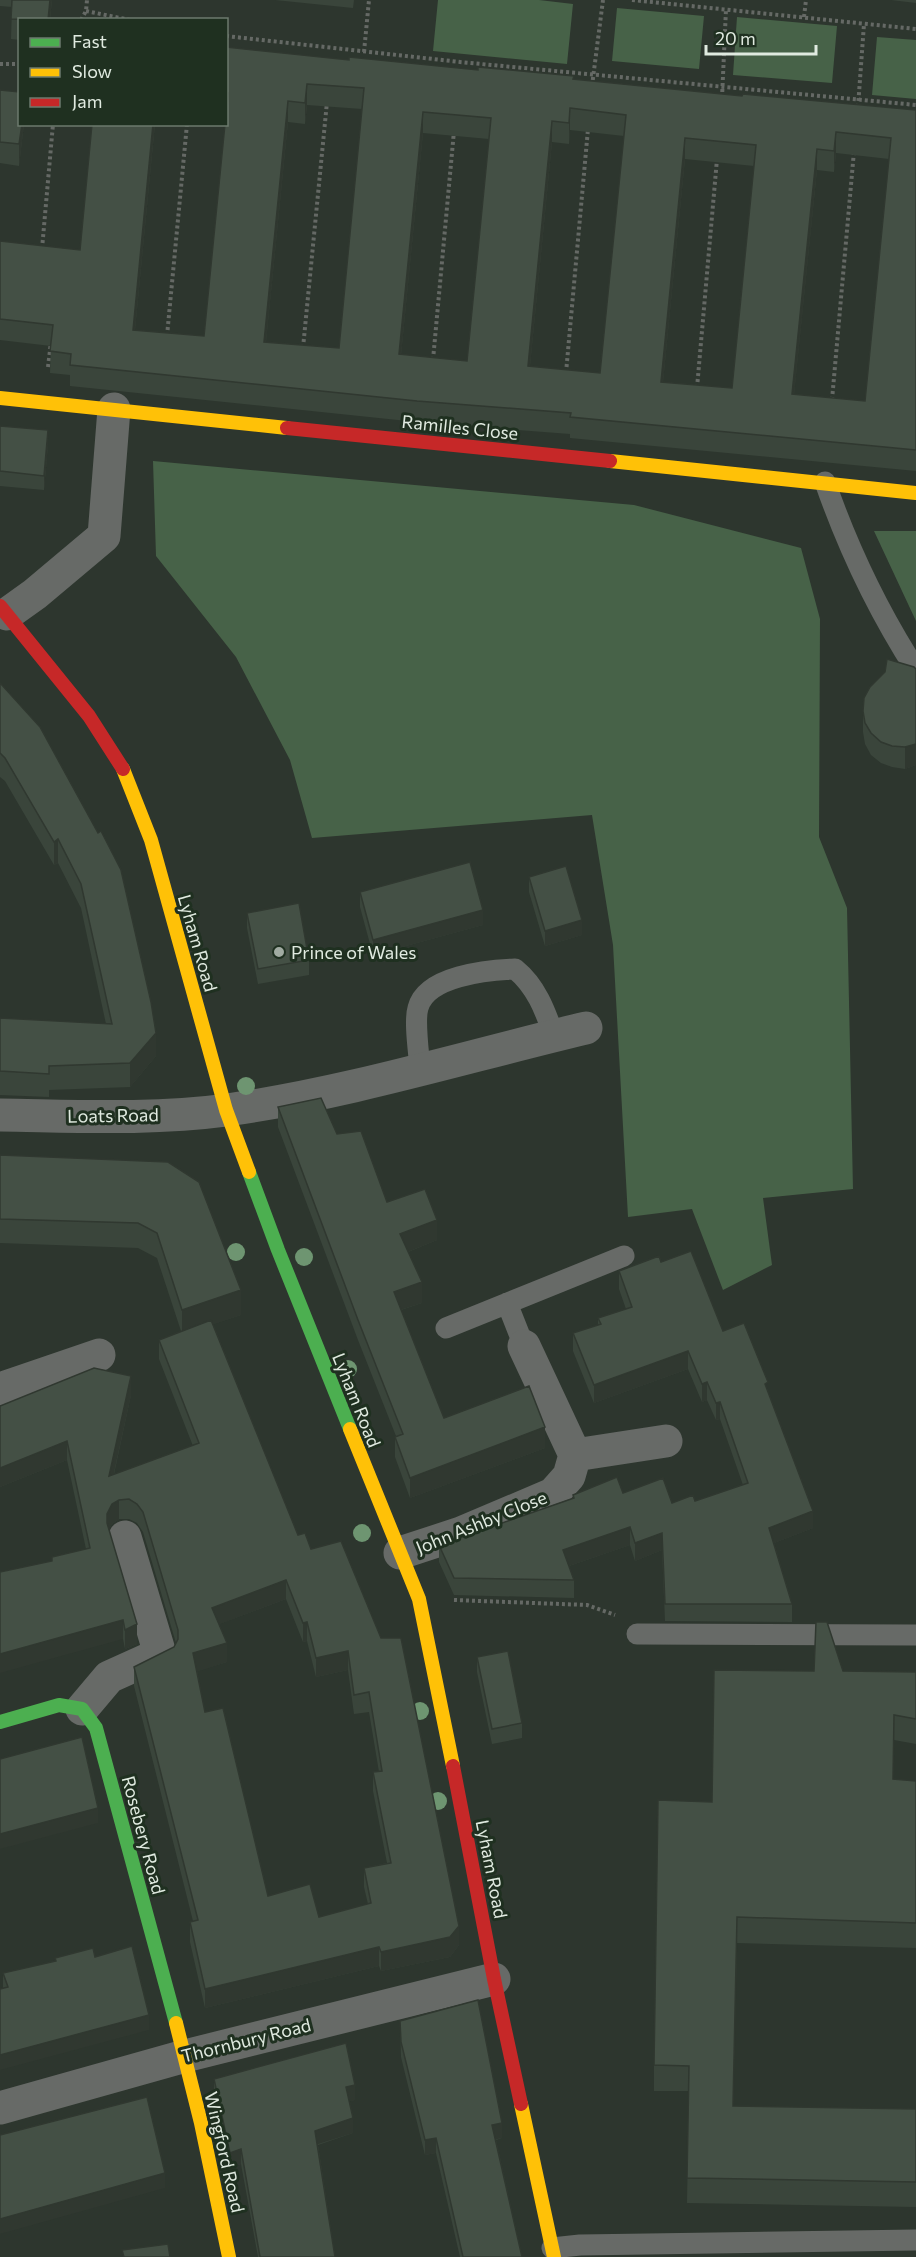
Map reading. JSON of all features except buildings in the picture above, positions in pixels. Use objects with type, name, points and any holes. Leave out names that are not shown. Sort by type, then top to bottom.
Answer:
[{"type":"street","name":"Ramilles Close","points":[[0,398],[916,493]]},
{"type":"street","points":[[4,610],[34,594],[104,536],[114,409]]},
{"type":"street","name":"Lyham Road","points":[[4,610],[89,716],[123,769],[151,840],[226,1110],[283,1261],[418,1599],[553,2252]]},
{"type":"street","name":"Loats Road","points":[[0,1115],[126,1116],[226,1110],[313,1094],[586,1028]]},
{"type":"street","points":[[524,1346],[575,1455],[666,1441]]},
{"type":"street","points":[[0,1389],[99,1355]]},
{"type":"street","name":"John Ashby Close","points":[[400,1553],[461,1533],[553,1494],[570,1476],[575,1455]]},
{"type":"street","points":[[0,1722],[59,1705],[82,1709],[109,1677],[160,1654],[126,1537]]},
{"type":"street","name":"Rosebery Road","points":[[82,1709],[96,1728],[185,2056]]},
{"type":"street","name":"Thornbury Road","points":[[0,2108],[185,2056],[495,1979]]},
{"type":"street","name":"Wingford Road","points":[[185,2056],[216,2181],[229,2257]]},
{"type":"lane","points":[[825,482],[842,532],[890,630],[916,669]]},
{"type":"lane","points":[[420,1069],[418,1008],[432,987],[464,975],[515,969],[527,979],[544,1009],[554,1036]]},
{"type":"lane","points":[[446,1328],[624,1256]]},
{"type":"lane","points":[[507,1303],[524,1346]]},
{"type":"lane","points":[[637,1634],[916,1635]]},
{"type":"lane","points":[[553,2252],[580,2245],[916,2240]]},
{"type":"path","points":[[82,18],[86,11],[87,0]]},
{"type":"path","points":[[364,51],[369,0]]},
{"type":"path","points":[[591,98],[603,0]]},
{"type":"path","points":[[632,0],[916,29]]},
{"type":"path","points":[[804,17],[806,0]]},
{"type":"path","points":[[721,110],[726,9]]},
{"type":"path","points":[[86,11],[120,18]]},
{"type":"path","points":[[858,110],[864,24]]},
{"type":"path","points":[[228,36],[460,62],[916,105]]},
{"type":"path","points":[[459,74],[460,62]]},
{"type":"path","points":[[0,64],[18,64]]},
{"type":"path","points":[[302,358],[327,96]]},
{"type":"path","points":[[432,370],[455,121]]},
{"type":"path","points":[[566,383],[589,122]]},
{"type":"path","points":[[42,250],[53,126]]},
{"type":"path","points":[[166,343],[187,126]]},
{"type":"path","points":[[831,411],[854,145]]},
{"type":"path","points":[[697,395],[717,157]]},
{"type":"path","points":[[418,1599],[588,1605],[667,1633]]},
{"type":"green space","points":[[438,0],[539,0],[573,4],[567,64],[433,51]]},
{"type":"green space","points":[[617,8],[704,16],[699,69],[612,61]]},
{"type":"green space","points":[[737,17],[837,26],[832,83],[733,75]]},
{"type":"green space","points":[[877,37],[916,40],[916,99],[872,95]]},
{"type":"green space","points":[[153,461],[634,505],[801,548],[820,619],[819,837],[847,908],[853,1189],[763,1198],[772,1265],[723,1290],[692,1209],[628,1217],[613,945],[592,815],[312,838],[290,760],[236,657],[156,556]]},
{"type":"green space","points":[[874,531],[916,531],[916,621]]},
{"type":"traffic: fast","points":[[249,1172],[350,1429]]},
{"type":"traffic: fast","points":[[0,1722],[59,1705],[82,1709],[96,1728],[176,2023]]},
{"type":"traffic: slow","points":[[0,398],[287,428]]},
{"type":"traffic: slow","points":[[610,461],[916,493]]},
{"type":"traffic: slow","points":[[123,769],[151,840],[226,1110],[249,1172]]},
{"type":"traffic: slow","points":[[350,1429],[419,1599],[453,1766]]},
{"type":"traffic: slow","points":[[176,2023],[201,2123],[229,2257]]},
{"type":"traffic: slow","points":[[521,2104],[554,2257]]},
{"type":"traffic: jam","points":[[287,428],[610,461]]},
{"type":"traffic: jam","points":[[0,606],[89,716],[123,769]]},
{"type":"traffic: jam","points":[[453,1766],[494,1979],[521,2104]]},
{"type":"place","name":"Prince of Wales","points":[[279,952]]}]
